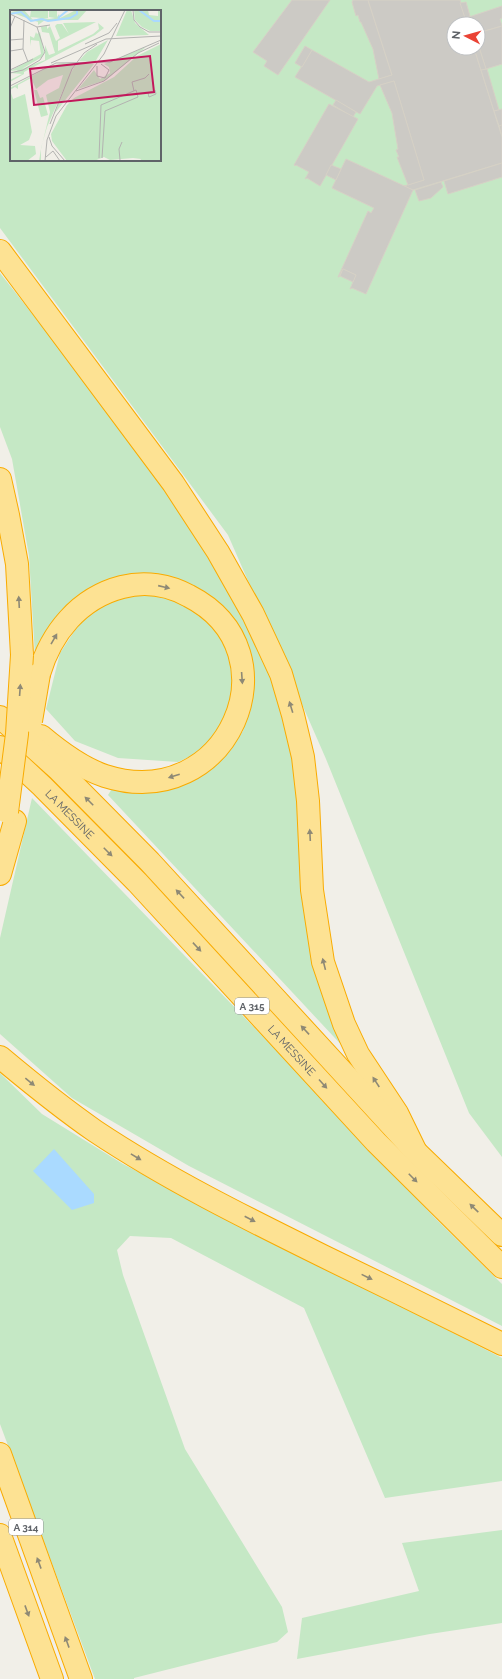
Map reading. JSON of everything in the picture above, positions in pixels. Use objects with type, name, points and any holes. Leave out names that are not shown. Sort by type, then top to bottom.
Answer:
[{"type":"highway","points":[[0,251],[173,483],[218,552],[253,614],[280,674],[293,715],[303,758],[308,802],[312,890],[324,962],[334,996],[344,1024],[358,1054],[397,1113],[416,1152]]},
{"type":"highway","points":[[0,479],[17,564],[22,655],[11,816],[0,852]]},
{"type":"highway","points":[[0,705],[60,751],[91,770],[106,776],[125,780],[160,780],[176,776],[202,763],[216,752],[226,740],[233,726],[243,695],[241,660],[236,644],[228,629],[219,618],[196,599],[170,588],[143,583],[113,589],[91,599],[80,607],[63,625],[55,637],[47,652],[39,674],[34,694],[11,816],[0,874]]},
{"type":"highway","name":"LA MESSINE","points":[[0,717],[58,769],[150,862],[416,1152],[502,1235]]},
{"type":"highway","name":"LA MESSINE","points":[[0,747],[42,786],[137,882],[376,1142],[502,1267]]},
{"type":"highway","points":[[0,1057],[30,1083],[96,1131],[190,1188],[281,1235],[502,1344]]},
{"type":"highway","name":"A 314","points":[[0,1454],[80,1679]]},
{"type":"highway","name":"A 314","points":[[0,1535],[52,1679]]},
{"type":"green space","points":[[0,0],[502,0],[502,1157],[469,1113],[326,759],[228,535],[0,228]]},
{"type":"green space","points":[[0,273],[144,455],[211,558],[237,604],[276,688],[298,769],[348,1052],[108,795],[115,784],[223,757],[243,731],[253,689],[235,625],[221,606],[200,590],[181,581],[121,576],[35,656],[29,556],[12,459],[0,427]]},
{"type":"green space","points":[[143,592],[170,597],[195,610],[218,633],[230,657],[233,686],[231,711],[202,751],[178,762],[118,758],[75,741],[46,709],[60,653],[83,618],[109,600]]},
{"type":"green space","points":[[32,798],[306,1081],[435,1218],[502,1284],[502,1326],[189,1166],[72,1098],[0,1034],[0,938]]},
{"type":"green space","points":[[0,1073],[42,1114],[123,1164],[502,1358],[502,1481],[385,1498],[304,1308],[171,1238],[130,1236],[117,1250],[123,1275],[185,1449],[282,1607],[288,1632],[277,1642],[134,1679],[95,1679],[0,1424]]},
{"type":"green space","points":[[502,1530],[502,1623],[430,1634],[297,1659],[302,1618],[419,1591],[402,1543]]},
{"type":"water","points":[[54,1149],[94,1194],[94,1203],[72,1210],[33,1171]]},
{"type":"building","points":[[292,0],[330,0],[278,75],[264,66],[267,61],[253,52]]},
{"type":"building","points":[[353,0],[368,0],[392,75],[379,79],[373,49],[358,15],[356,16],[352,2]]},
{"type":"building","points":[[368,0],[460,0],[465,16],[446,16],[446,56],[477,56],[502,137],[502,163],[413,190],[404,186],[424,180],[394,81],[377,86],[360,114],[295,77],[312,50],[369,82],[392,75]]},
{"type":"building","points":[[466,2],[470,16],[464,16],[460,3]]},
{"type":"building","points":[[502,6],[502,18],[500,19],[502,26],[486,31],[486,16],[472,16]]},
{"type":"building","points":[[502,26],[502,64],[486,69],[482,56],[486,56],[486,31]]},
{"type":"building","points":[[305,46],[312,50],[302,67],[295,63]]},
{"type":"building","points":[[477,56],[482,56],[486,69],[481,70]]},
{"type":"building","points":[[487,69],[499,110],[494,111],[481,70]]},
{"type":"building","points":[[394,81],[424,180],[408,185],[397,157],[399,157],[396,150],[398,149],[392,113],[380,85]]},
{"type":"building","points":[[336,100],[356,112],[353,117],[333,105]]},
{"type":"building","points":[[329,104],[358,119],[320,186],[307,178],[305,179],[309,172],[294,165]]},
{"type":"building","points":[[502,109],[502,125],[499,126],[494,111]]},
{"type":"building","points":[[502,125],[502,136],[499,126]]},
{"type":"building","points":[[346,159],[413,190],[366,294],[352,288],[350,289],[356,275],[343,269],[338,277],[368,211],[371,213],[374,208],[332,188]]},
{"type":"building","points":[[502,163],[502,177],[448,194],[444,181]]},
{"type":"building","points":[[331,165],[341,169],[336,180],[326,175]]},
{"type":"building","points":[[441,182],[443,187],[431,198],[419,201],[415,190]]},
{"type":"building","points":[[343,269],[356,275],[353,282],[340,276]]}]
